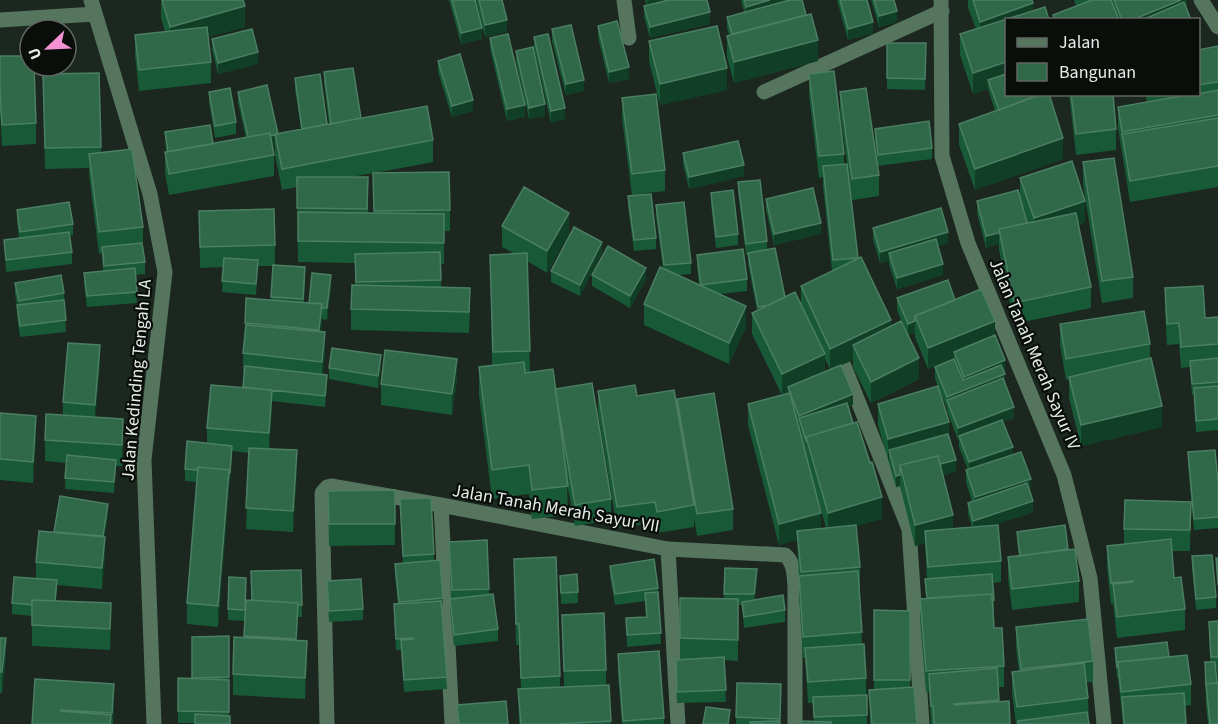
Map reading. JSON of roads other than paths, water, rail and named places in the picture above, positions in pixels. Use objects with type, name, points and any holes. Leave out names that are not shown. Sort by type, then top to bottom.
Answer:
[{"type":"street","points":[[624,0],[629,38]]},
{"type":"street","points":[[1201,0],[1218,27]]},
{"type":"street","points":[[764,92],[941,5]]},
{"type":"street","name":"Jalan Tanah Merah Sayur IV","points":[[941,5],[942,156],[968,243],[1064,475],[1090,578],[1104,724]]},
{"type":"street","points":[[0,20],[93,7]]},
{"type":"street","name":"Jalan Kedinding Tengah LA","points":[[93,7],[150,194],[165,272],[144,460],[154,724]]},
{"type":"street","points":[[844,366],[909,529],[922,724]]},
{"type":"street","points":[[327,724],[322,493],[331,486],[441,505]]},
{"type":"street","name":"Jalan Tanah Merah Sayur VII","points":[[452,724],[441,505],[668,549],[678,724]]},
{"type":"street","points":[[668,549],[785,555],[790,559],[795,586],[795,724]]}]
